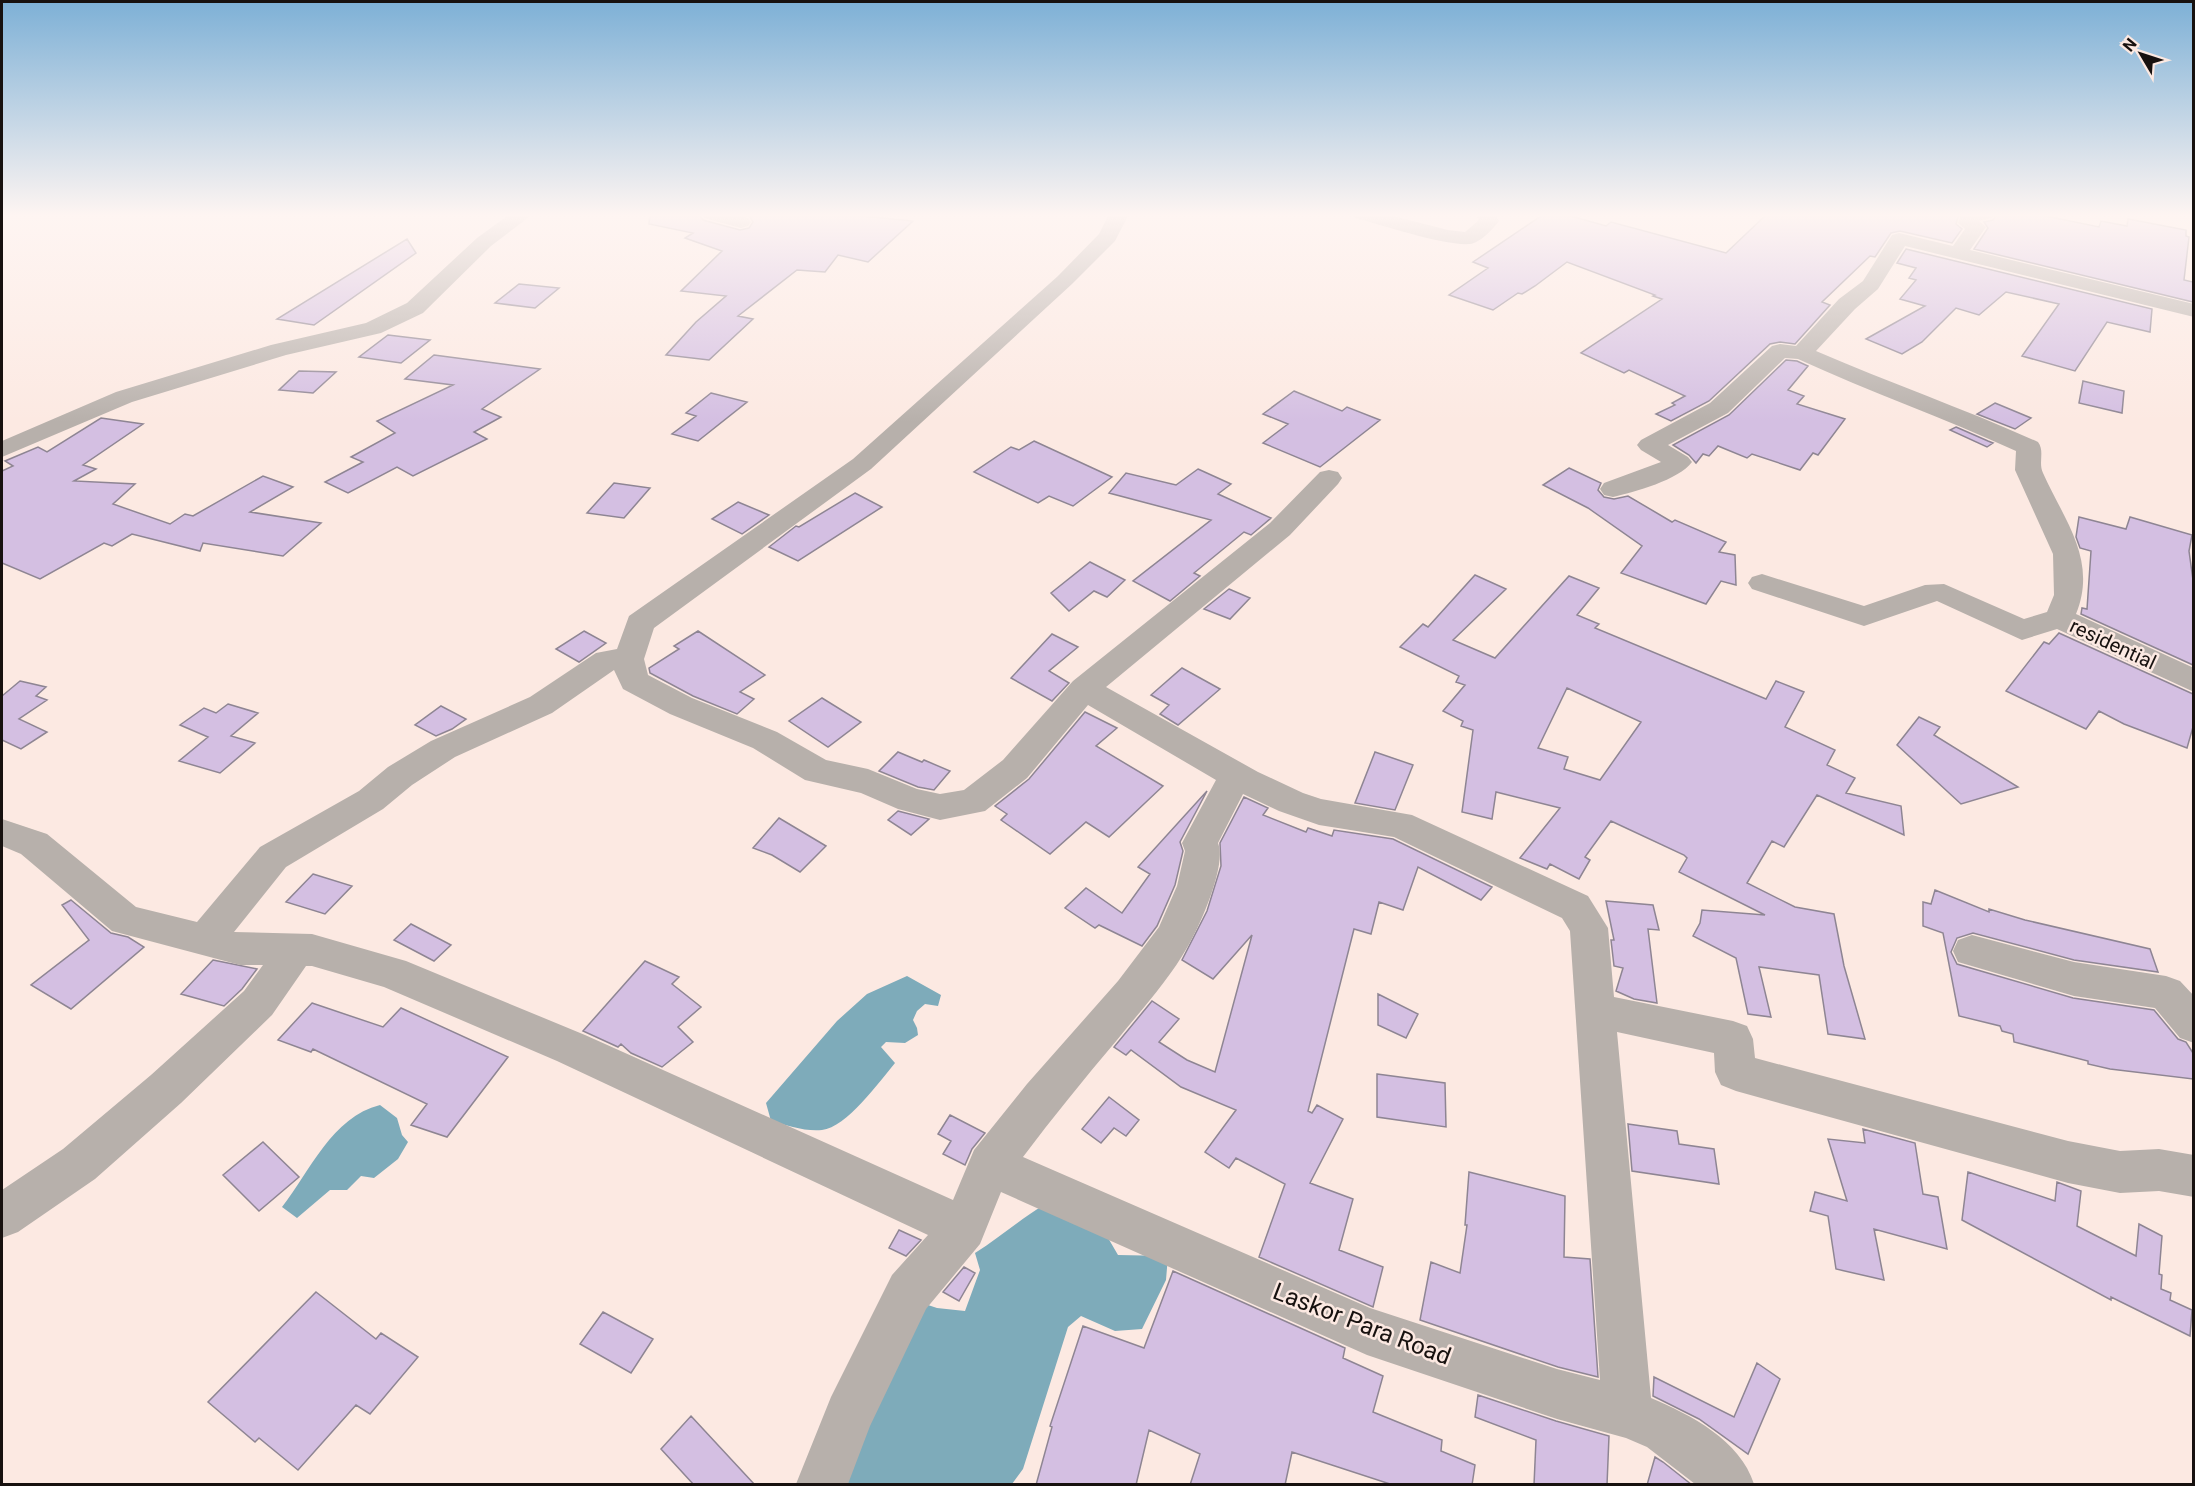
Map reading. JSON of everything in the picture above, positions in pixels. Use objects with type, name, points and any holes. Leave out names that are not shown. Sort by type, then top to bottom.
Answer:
[{"type":"street","points":[[2,450],[124,397],[279,350],[373,328],[415,308],[441,283]]},
{"type":"street","points":[[1061,283],[862,464],[640,623],[629,659],[634,681],[681,706],[765,740],[817,771],[868,782],[910,800],[940,807],[974,802],[1015,769],[1084,689],[1280,529],[1329,478]]},
{"type":"street","points":[[1802,352],[1847,304],[1872,283]]},
{"type":"street","points":[[2079,283],[2193,311]]},
{"type":"street","points":[[1613,489],[1660,473],[1679,462],[1650,445],[1719,408],[1780,351],[1802,352],[1879,387],[1953,413],[2029,447],[2028,470],[2067,554],[2069,595],[2059,618]]},
{"type":"street","name":"residential","points":[[1762,583],[1864,616],[1935,592],[1944,593],[2022,630],[2059,618],[2193,681]]},
{"type":"street","points":[[205,940],[273,856],[371,800],[400,776],[443,749],[541,705],[607,660],[629,659]]},
{"type":"street","points":[[1084,689],[1236,775],[1291,802],[1319,812],[1400,825],[1575,907],[1589,928],[1627,1413]]},
{"type":"street","points":[[822,1485],[849,1415],[909,1292],[964,1228],[990,1165],[1042,1098],[1132,993],[1174,936],[1195,886],[1203,851],[1200,843],[1236,775]]},
{"type":"street","points":[[2,832],[34,844],[126,920],[240,949],[312,950],[392,973],[571,1048],[964,1228]]},
{"type":"street","points":[[2,1216],[79,1164],[166,1089],[258,1003],[296,950]]},
{"type":"street","points":[[1972,951],[2074,979],[2166,993],[2193,1025]]},
{"type":"street","points":[[1595,1010],[1733,1039],[1736,1072],[2068,1162],[2120,1172],[2159,1170],[2193,1176]]},
{"type":"street","name":"Laskor Para Road","points":[[990,1165],[1367,1331],[1557,1394],[1627,1413],[1665,1429],[1708,1461],[1728,1485]]},
{"type":"water","points":[[907,976],[941,995],[938,1006],[925,1004],[917,1011],[913,1020],[918,1035],[905,1043],[886,1042],[881,1047],[895,1063],[872,1092],[852,1113],[831,1127],[822,1130],[803,1129],[771,1121],[766,1103],[837,1021],[867,994]]},
{"type":"water","points":[[380,1105],[397,1118],[402,1135],[408,1142],[398,1159],[374,1178],[361,1176],[347,1190],[330,1190],[297,1218],[282,1207],[335,1133],[363,1111]]},
{"type":"water","points":[[1044,1205],[1097,1219],[1118,1255],[1168,1256],[1166,1280],[1142,1329],[1115,1331],[1081,1316],[1068,1327],[1023,1469],[1012,1484],[838,1484],[922,1303],[937,1308],[965,1311],[980,1270],[975,1253]]},
{"type":"building","points":[[335,283],[373,283],[314,325],[277,319]]},
{"type":"building","points":[[689,283],[780,283],[738,316],[753,319],[709,360],[666,355],[696,322],[726,296],[681,291]]},
{"type":"building","points":[[1466,283],[1539,283],[1522,294],[1518,293],[1493,310],[1449,295]]},
{"type":"building","points":[[1624,283],[1841,283],[1822,302],[1830,305],[1795,344],[1780,342],[1770,344],[1709,401],[1671,421],[1656,414],[1675,405],[1672,403],[1685,396],[1629,370],[1624,373],[1581,353],[1662,299],[1653,296],[1655,295]]},
{"type":"building","points":[[1913,283],[2047,283],[2152,309],[2150,332],[2107,322],[2075,371],[2022,356],[2059,304],[2006,292],[1979,315],[1956,308],[1922,342],[1902,354],[1866,339],[1925,306],[1900,299]]},
{"type":"building","points":[[2116,283],[2193,283],[2193,302]]},
{"type":"building","points":[[519,284],[559,288],[535,308],[495,303]]},
{"type":"building","points":[[388,335],[430,340],[401,363],[359,357]]},
{"type":"building","points":[[434,355],[540,369],[482,409],[501,417],[474,432],[487,439],[413,476],[397,467],[348,493],[325,482],[363,462],[351,457],[395,433],[377,421],[453,385],[405,379]]},
{"type":"building","points":[[1786,360],[1797,361],[1808,366],[1788,390],[1804,396],[1797,404],[1845,419],[1818,455],[1813,453],[1800,470],[1752,454],[1747,458],[1718,446],[1709,456],[1703,454],[1696,463],[1689,455],[1673,445],[1729,415]]},
{"type":"building","points":[[299,371],[336,372],[313,393],[279,390]]},
{"type":"building","points":[[2083,381],[2124,391],[2122,413],[2079,403]]},
{"type":"building","points":[[1294,391],[1342,411],[1347,407],[1380,420],[1320,467],[1263,443],[1288,424],[1263,414]]},
{"type":"building","points":[[711,393],[747,402],[698,441],[672,434],[696,416],[686,413]]},
{"type":"building","points":[[1995,403],[2031,418],[2015,429],[1977,414]]},
{"type":"building","points":[[101,418],[143,424],[83,465],[96,469],[74,481],[135,484],[113,504],[170,524],[185,514],[193,516],[263,476],[293,487],[250,512],[321,523],[283,556],[203,543],[200,551],[132,534],[112,546],[104,543],[40,579],[2,563],[2,471],[13,466],[5,461],[38,447],[47,452]]},
{"type":"building","points":[[1956,427],[1993,443],[1987,447],[1950,430]]},
{"type":"building","points":[[1034,441],[1112,477],[1073,506],[1049,496],[1038,503],[974,472],[1011,447],[1019,450]]},
{"type":"building","points":[[1569,468],[1601,483],[1598,490],[1604,497],[1614,499],[1628,496],[1672,522],[1675,520],[1726,542],[1719,552],[1735,555],[1736,585],[1721,581],[1706,604],[1621,573],[1642,546],[1588,508],[1543,485]]},
{"type":"building","points":[[1198,469],[1231,484],[1218,494],[1271,518],[1251,535],[1244,532],[1194,573],[1200,576],[1170,601],[1133,581],[1211,520],[1109,493],[1126,473],[1176,485]]},
{"type":"building","points":[[614,483],[650,488],[624,518],[587,513]]},
{"type":"building","points":[[855,493],[882,507],[798,561],[769,547],[796,526],[799,527]]},
{"type":"building","points":[[738,502],[769,515],[742,534],[712,519]]},
{"type":"building","points":[[2079,517],[2126,529],[2130,517],[2192,535],[2189,551],[2193,580],[2193,665],[2081,614],[2082,608],[2087,609],[2091,551],[2080,548],[2076,537]]},
{"type":"building","points":[[1090,562],[1125,580],[1107,597],[1094,591],[1069,611],[1051,593]]},
{"type":"building","points":[[1475,575],[1506,589],[1453,640],[1495,658],[1569,576],[1599,588],[1577,615],[1599,624],[1595,628],[1766,699],[1776,681],[1804,692],[1785,727],[1835,750],[1827,765],[1855,778],[1846,793],[1901,806],[1904,835],[1817,795],[1784,847],[1772,841],[1747,883],[1795,907],[1834,914],[1844,966],[1865,1039],[1828,1034],[1819,975],[1759,967],[1771,1017],[1748,1014],[1736,958],[1693,936],[1700,923],[1702,910],[1765,915],[1679,872],[1687,858],[1684,855],[1611,821],[1585,857],[1590,860],[1579,879],[1550,864],[1547,869],[1520,858],[1560,808],[1496,792],[1492,819],[1462,812],[1473,730],[1461,726],[1463,721],[1443,711],[1465,685],[1456,682],[1459,676],[1400,647],[1423,624],[1428,627]],"holes":[[[1567,688],[1641,722],[1600,780],[1564,769],[1568,757],[1538,748]]]},
{"type":"building","points":[[1229,589],[1250,598],[1230,619],[1204,609]]},
{"type":"building","points":[[584,631],[606,643],[579,662],[556,649]]},
{"type":"building","points":[[698,631],[765,675],[740,692],[754,699],[737,714],[693,696],[650,673],[649,668],[679,649],[674,646]]},
{"type":"building","points":[[2059,633],[2193,694],[2193,727],[2187,748],[2124,724],[2099,711],[2086,729],[2006,691],[2044,642],[2049,644]]},
{"type":"building","points":[[1052,634],[1078,647],[1049,671],[1069,683],[1052,701],[1011,678]]},
{"type":"building","points":[[1182,668],[1220,689],[1178,725],[1160,714],[1169,705],[1151,695]]},
{"type":"building","points":[[20,681],[46,687],[36,696],[47,700],[19,719],[47,732],[21,749],[2,740],[2,696]]},
{"type":"building","points":[[822,698],[861,722],[828,747],[789,721]]},
{"type":"building","points":[[228,704],[258,713],[231,736],[255,743],[220,773],[179,761],[208,737],[180,725],[204,708],[216,713]]},
{"type":"building","points":[[441,706],[466,719],[436,736],[415,725]]},
{"type":"building","points":[[1085,712],[1117,728],[1096,746],[1163,786],[1109,837],[1086,822],[1050,854],[1001,820],[1007,814],[995,806],[1029,779]]},
{"type":"building","points":[[1919,717],[1940,727],[1934,735],[2018,787],[1961,804],[1897,745]]},
{"type":"building","points":[[898,752],[950,771],[934,790],[918,787],[879,771]]},
{"type":"building","points":[[1375,752],[1413,765],[1395,810],[1355,803]]},
{"type":"building","points":[[1207,791],[1180,842],[1183,851],[1175,885],[1157,926],[1142,946],[1099,925],[1095,928],[1065,908],[1086,888],[1122,913],[1150,874],[1138,867]]},
{"type":"building","points":[[1244,797],[1268,808],[1263,815],[1306,832],[1308,828],[1332,836],[1334,830],[1393,839],[1492,887],[1481,900],[1418,867],[1403,910],[1379,902],[1371,934],[1354,929],[1308,1111],[1312,1113],[1317,1105],[1343,1119],[1310,1183],[1353,1199],[1339,1250],[1383,1267],[1373,1307],[1259,1257],[1285,1184],[1236,1158],[1229,1168],[1205,1152],[1236,1110],[1181,1087],[1131,1050],[1126,1055],[1114,1047],[1152,1001],[1179,1019],[1159,1042],[1187,1060],[1215,1072],[1252,935],[1213,979],[1182,960],[1207,911],[1221,866],[1220,843]]},
{"type":"building","points":[[898,811],[929,819],[911,835],[888,820]]},
{"type":"building","points":[[779,818],[826,846],[800,872],[772,855],[753,848]]},
{"type":"building","points":[[313,874],[352,886],[325,914],[286,902]]},
{"type":"building","points":[[1935,890],[1989,912],[1989,909],[2025,920],[2150,949],[2158,972],[2074,960],[1973,933],[1957,938],[1951,952],[1957,964],[2073,998],[2154,1010],[2178,1039],[2186,1042],[2193,1053],[2193,1079],[2110,1069],[2088,1064],[2088,1061],[2014,1042],[2013,1034],[2002,1031],[2000,1026],[1959,1016],[1943,933],[1923,926],[1923,902],[1931,904]]},
{"type":"building","points":[[71,900],[111,933],[128,937],[144,947],[71,1009],[31,985],[89,940],[62,905]]},
{"type":"building","points":[[1606,901],[1653,905],[1659,930],[1648,929],[1657,1003],[1634,999],[1616,991],[1623,968],[1614,966],[1611,940],[1614,940]]},
{"type":"building","points":[[411,924],[451,945],[434,961],[394,940]]},
{"type":"building","points":[[213,960],[257,969],[242,989],[224,1006],[181,994]]},
{"type":"building","points":[[645,961],[679,977],[672,984],[701,1007],[678,1027],[693,1042],[662,1067],[631,1053],[621,1044],[618,1047],[583,1031]]},
{"type":"building","points":[[1378,994],[1418,1014],[1406,1038],[1378,1025]]},
{"type":"building","points":[[312,1003],[383,1027],[401,1008],[508,1057],[447,1137],[411,1125],[427,1104],[313,1049],[311,1052],[278,1040]]},
{"type":"building","points":[[1377,1074],[1445,1083],[1446,1127],[1377,1117]]},
{"type":"building","points":[[1109,1097],[1139,1120],[1126,1136],[1114,1128],[1101,1143],[1082,1129]]},
{"type":"building","points":[[950,1115],[985,1133],[972,1149],[965,1165],[943,1154],[951,1141],[938,1134]]},
{"type":"building","points":[[1628,1124],[1677,1131],[1679,1144],[1714,1149],[1719,1184],[1632,1171]]},
{"type":"building","points":[[1863,1129],[1915,1143],[1923,1194],[1938,1197],[1947,1249],[1874,1229],[1884,1280],[1836,1269],[1828,1216],[1810,1211],[1815,1192],[1847,1201],[1828,1139],[1865,1143]]},
{"type":"building","points":[[263,1142],[299,1177],[259,1211],[223,1175]]},
{"type":"building","points":[[1469,1172],[1565,1196],[1564,1257],[1590,1259],[1598,1377],[1558,1367],[1420,1320],[1431,1262],[1460,1273],[1467,1225],[1465,1225]]},
{"type":"building","points":[[1968,1172],[2055,1201],[2057,1182],[2081,1191],[2077,1226],[2136,1256],[2139,1224],[2162,1236],[2159,1274],[2162,1275],[2161,1289],[2171,1293],[2170,1300],[2192,1310],[2190,1336],[2111,1297],[2111,1300],[1962,1220]]},
{"type":"building","points":[[899,1230],[921,1240],[906,1256],[889,1248]]},
{"type":"building","points":[[964,1267],[975,1273],[959,1301],[943,1292]]},
{"type":"building","points":[[1173,1271],[1345,1348],[1343,1358],[1383,1376],[1373,1412],[1442,1440],[1441,1451],[1475,1465],[1472,1485],[1393,1485],[1292,1452],[1285,1485],[1190,1485],[1200,1454],[1149,1430],[1136,1485],[1036,1485],[1052,1427],[1050,1426],[1083,1326],[1144,1348]]},
{"type":"building","points":[[316,1292],[376,1339],[381,1333],[418,1357],[370,1414],[356,1405],[298,1470],[259,1438],[255,1442],[208,1402]]},
{"type":"building","points":[[603,1312],[653,1339],[631,1373],[580,1344]]},
{"type":"building","points":[[1757,1363],[1780,1379],[1748,1454],[1699,1419],[1653,1396],[1654,1377],[1734,1417]]},
{"type":"building","points":[[1478,1395],[1609,1436],[1607,1485],[1534,1485],[1536,1440],[1475,1417]]},
{"type":"building","points":[[691,1416],[755,1485],[694,1485],[661,1449]]},
{"type":"building","points":[[1655,1457],[1663,1462],[1692,1485],[1647,1485]]}]
